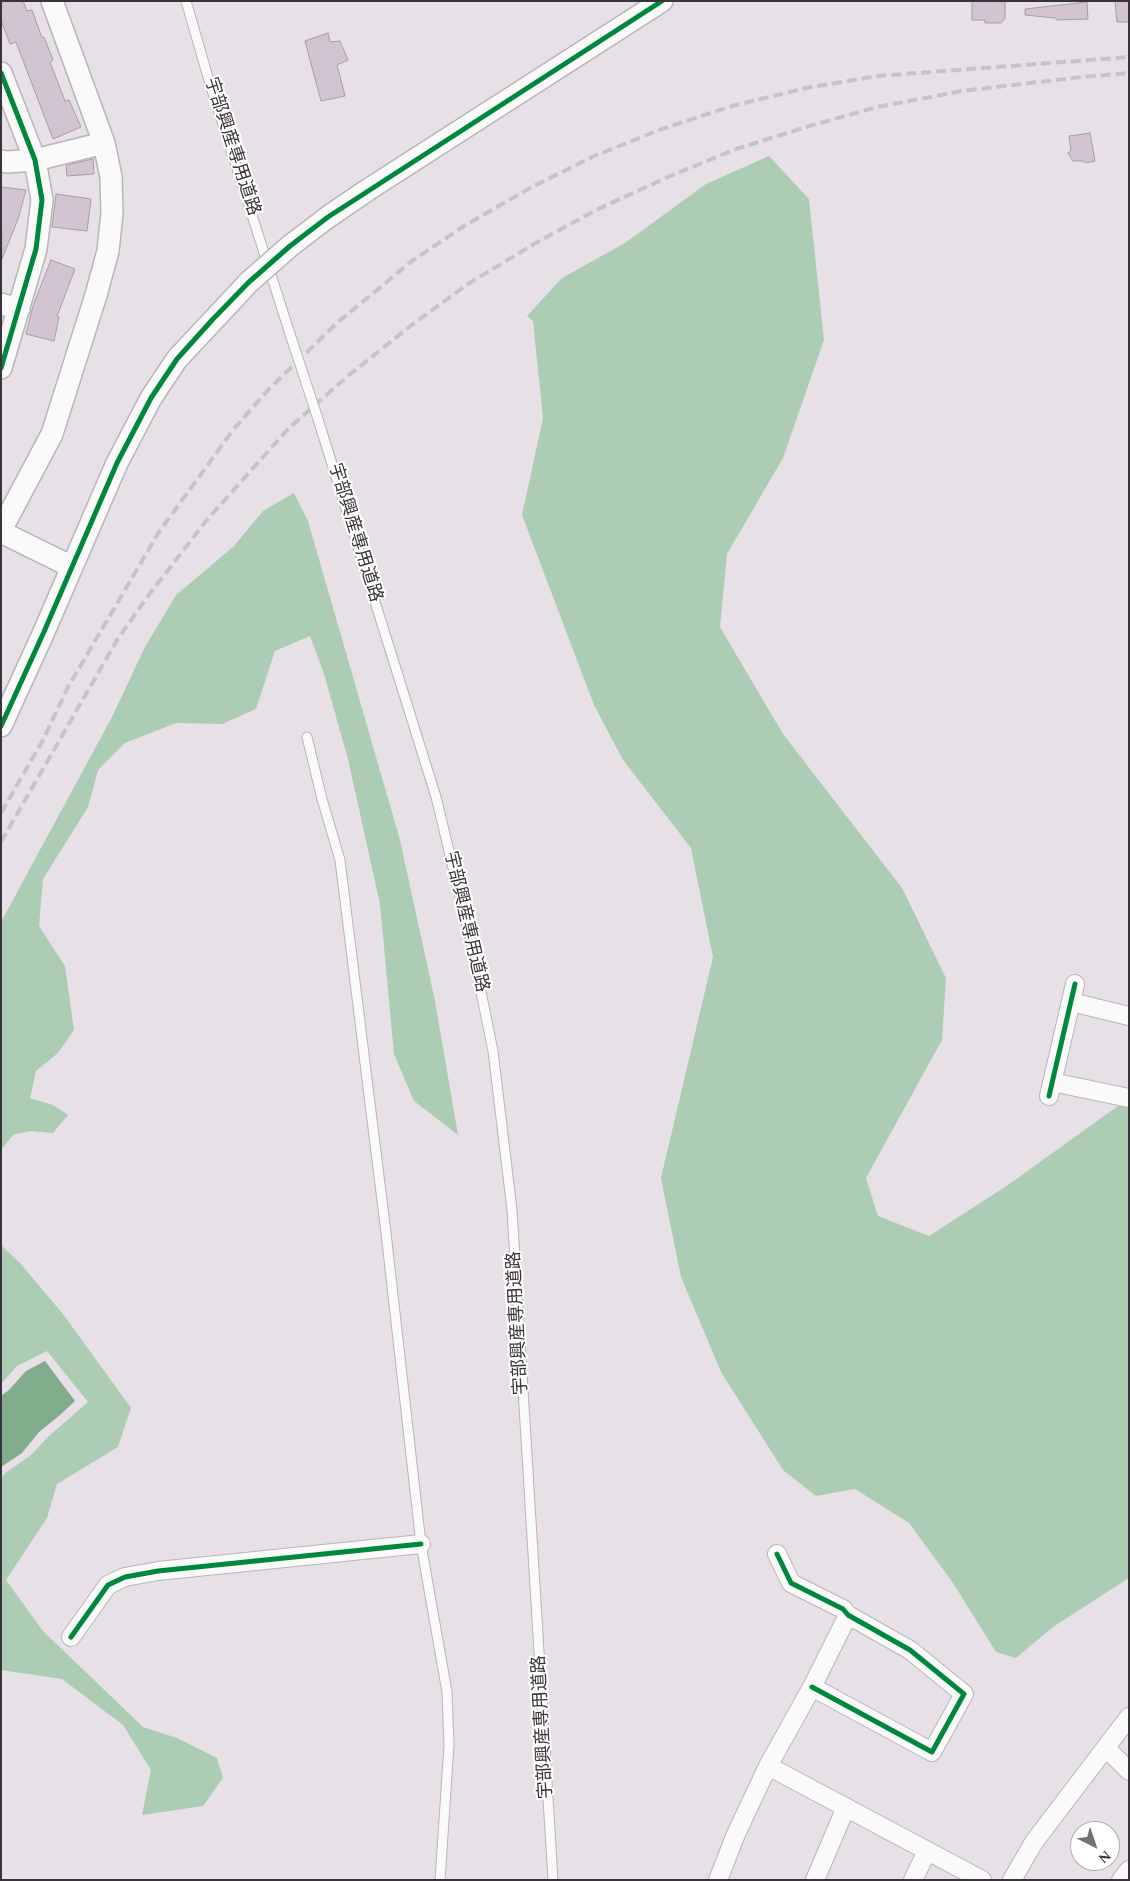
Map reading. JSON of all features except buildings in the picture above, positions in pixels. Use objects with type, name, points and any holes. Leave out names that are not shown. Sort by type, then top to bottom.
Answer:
[{"type":"street","points":[[52,1],[104,143],[111,177],[112,213],[108,251],[84,335],[52,434],[1,531],[72,567]]},
{"type":"street","points":[[1,726],[117,463],[150,398],[177,358],[249,282],[290,246],[328,217],[662,1]]},
{"type":"street","points":[[1,73],[35,160],[42,200],[36,249],[10,306],[1,368]]},
{"type":"street","points":[[1,161],[35,160],[104,143]]},
{"type":"street","points":[[1075,984],[1050,1089],[1129,1098]]},
{"type":"street","points":[[1071,1002],[1129,1016]]},
{"type":"street","points":[[71,1638],[108,1585],[125,1577],[158,1571],[421,1544]]},
{"type":"street","points":[[778,1554],[791,1583],[843,1609],[848,1616],[910,1650],[964,1694],[932,1752],[812,1687]]},
{"type":"street","points":[[718,1880],[736,1834],[768,1766],[812,1687],[848,1616]]},
{"type":"street","points":[[1012,1880],[1034,1842],[1129,1717]]},
{"type":"street","points":[[1106,1748],[1129,1771]]},
{"type":"street","points":[[768,1766],[982,1880]]},
{"type":"street","points":[[815,1880],[846,1807]]},
{"type":"street","points":[[913,1880],[927,1851]]},
{"type":"street","points":[[1121,1880],[1129,1870]]},
{"type":"lane","name":"宇部興産専用道路","points":[[186,1],[213,93],[317,416],[436,797],[470,938],[493,1051],[512,1210],[553,1880]]},
{"type":"lane","points":[[307,737],[322,799],[340,860],[386,1234],[421,1544],[447,1692],[449,1745],[440,1880]]},
{"type":"shaded area","points":[[769,156],[809,199],[824,340],[783,458],[727,554],[720,627],[783,734],[902,888],[946,978],[942,1040],[866,1178],[878,1216],[929,1236],[1008,1185],[1129,1098],[1129,1578],[1053,1627],[1016,1658],[996,1652],[953,1583],[909,1523],[855,1489],[816,1496],[783,1470],[721,1372],[681,1277],[661,1178],[713,957],[691,848],[623,760],[594,705],[522,515],[543,418],[533,321],[527,316],[562,278],[625,243],[706,184]]},
{"type":"shaded area","points":[[294,493],[308,521],[400,840],[435,1001],[458,1135],[414,1101],[394,1054],[380,904],[348,759],[324,674],[310,636],[275,651],[256,709],[222,724],[176,723],[125,743],[98,770],[88,807],[43,879],[39,926],[65,966],[74,1030],[58,1053],[36,1071],[30,1098],[53,1105],[68,1115],[53,1133],[30,1131],[13,1135],[1,1150],[1,922],[112,717],[145,647],[176,595],[233,547],[263,511]]},
{"type":"shaded area","points":[[1,1245],[20,1263],[63,1314],[131,1408],[118,1447],[57,1484],[47,1518],[6,1580],[43,1631],[143,1727],[177,1738],[217,1758],[223,1778],[203,1806],[142,1815],[151,1770],[123,1725],[62,1679],[1,1670],[1,1479],[4,1474],[31,1455],[49,1436],[88,1402],[47,1351],[17,1366],[1,1384]]},
{"type":"shaded area","points":[[45,1361],[75,1401],[39,1432],[22,1453],[1,1467],[1,1396],[26,1371]]},
{"type":"railway","points":[[1,813],[43,740],[68,687],[159,532],[233,430],[268,390],[337,323],[412,261],[464,226],[532,187],[594,156],[662,129],[732,106],[806,88],[878,76],[1129,57]]},
{"type":"railway","points":[[1,842],[117,640],[148,596],[206,521],[288,429],[349,375],[413,324],[468,284],[534,244],[596,210],[736,149],[877,107],[962,91],[1129,73]]},
{"type":"cycle path","points":[[1,726],[117,463],[151,398],[177,359],[213,319],[249,282],[290,246],[328,217],[662,1]]},
{"type":"cycle path","points":[[1,73],[35,160],[42,200],[36,249],[1,368]]},
{"type":"cycle path","points":[[1049,1096],[1075,984]]},
{"type":"cycle path","points":[[71,1637],[108,1585],[125,1577],[158,1571],[421,1544]]},
{"type":"cycle path","points":[[777,1554],[791,1583],[843,1609],[848,1615],[910,1650],[964,1694],[932,1752],[812,1687]]}]
